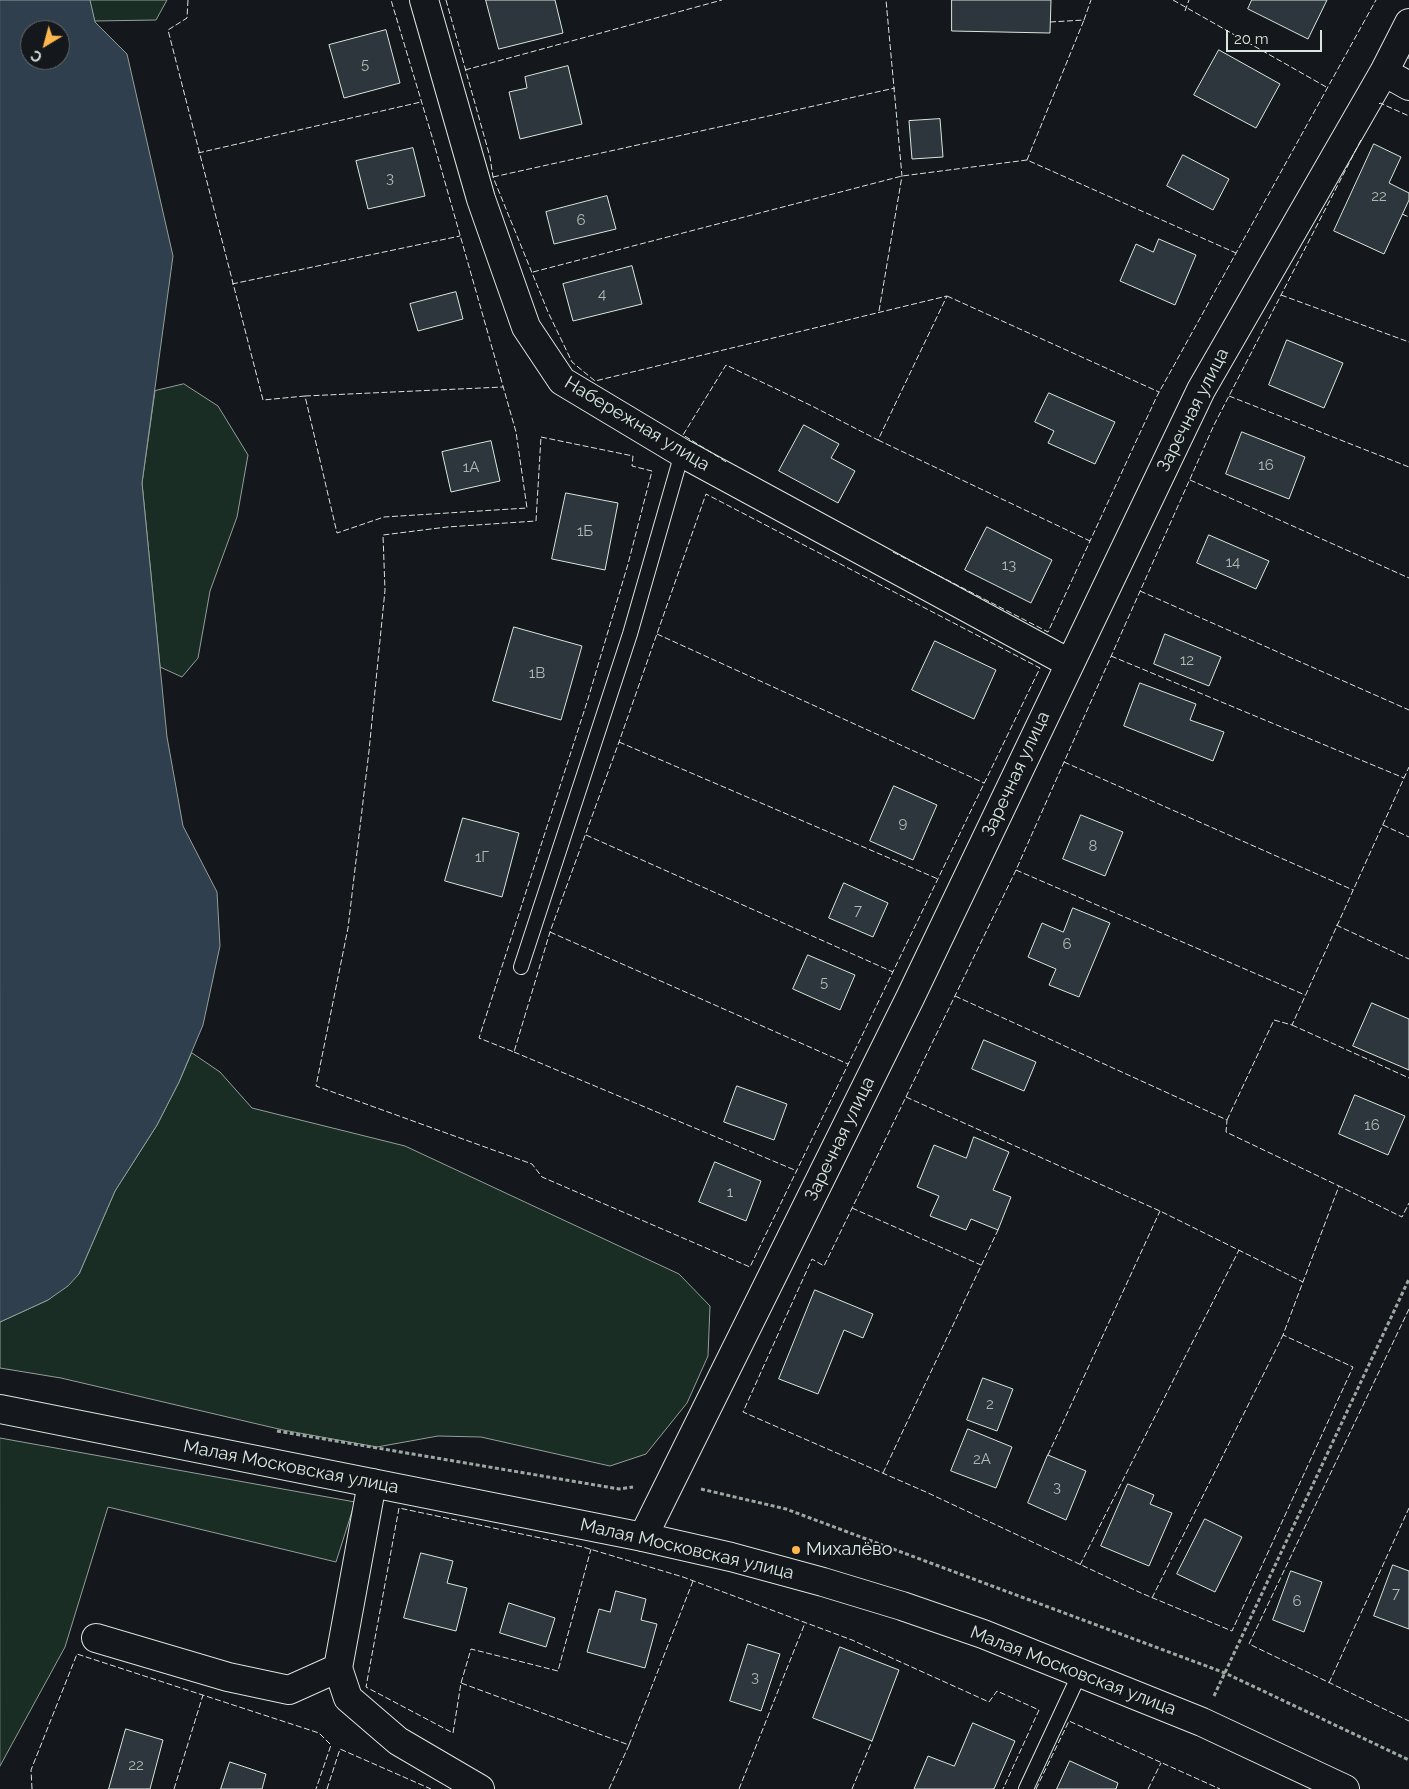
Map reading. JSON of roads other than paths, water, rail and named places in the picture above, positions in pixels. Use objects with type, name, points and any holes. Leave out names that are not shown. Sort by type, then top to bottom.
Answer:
[{"type":"street","name":"Набережная улица","points":[[424,0],[481,199],[526,328],[562,381],[682,454],[1069,663]]},
{"type":"street","name":"Заречная улица","points":[[644,1537],[910,998],[1201,390],[1384,72],[1409,23]]},
{"type":"street","points":[[1384,72],[1409,86]]},
{"type":"street","name":"Малая Московская улица","points":[[0,1409],[731,1556],[902,1606],[983,1634],[1202,1722],[1345,1789]]},
{"type":"street","points":[[372,1483],[338,1668],[348,1698],[398,1741],[480,1789]]},
{"type":"street","points":[[96,1638],[228,1677],[289,1690],[338,1668]]},
{"type":"lane","points":[[521,967],[630,634],[682,454]]},
{"type":"lane","points":[[1026,1789],[1080,1673]]},
{"type":"water","points":[[0,0],[90,0],[95,22],[127,54],[173,256],[142,483],[167,737],[183,826],[217,892],[220,946],[203,1025],[179,1082],[157,1125],[115,1191],[79,1274],[68,1286],[48,1300],[0,1322]]},
{"type":"place","name":"Михалёво","points":[[796,1550]]}]
